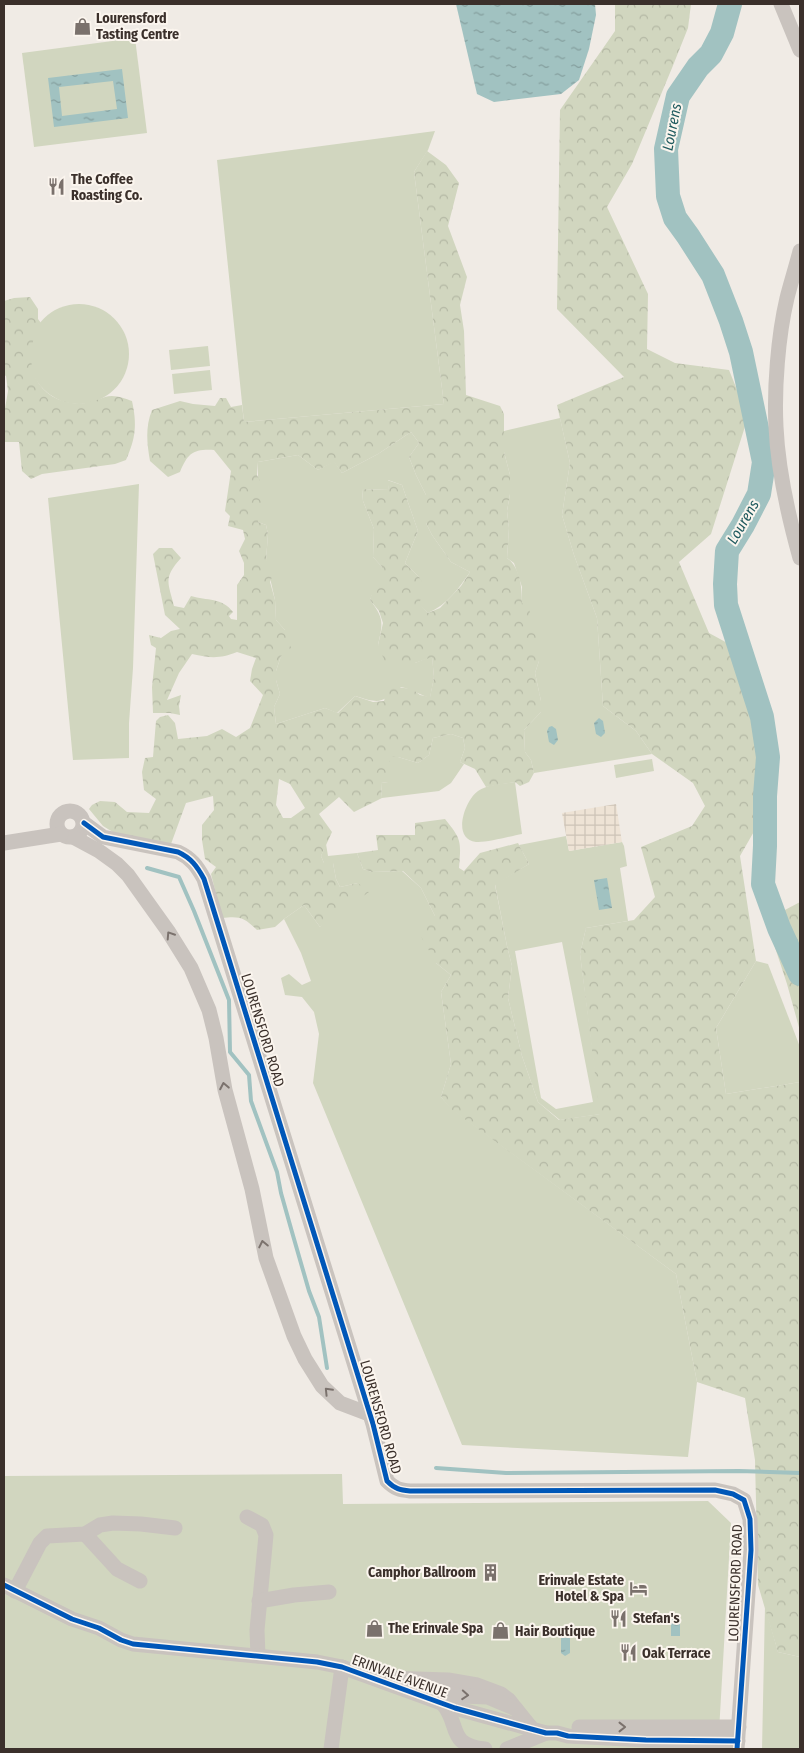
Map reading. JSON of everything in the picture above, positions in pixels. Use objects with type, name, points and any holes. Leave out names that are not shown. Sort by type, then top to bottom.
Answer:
[{"type":"street","points":[[781,4],[800,50]]},
{"type":"street","points":[[800,251],[786,299],[782,324],[777,374],[776,427],[783,488],[800,558]]},
{"type":"street","points":[[4,843],[67,836],[78,835],[84,823],[82,817],[77,812],[72,811],[61,814],[58,819],[58,830],[67,836],[99,851],[117,864],[128,875],[168,931],[191,968],[209,1010],[225,1090],[252,1189],[266,1258],[294,1336],[305,1359],[322,1386],[340,1403],[369,1414]]},
{"type":"street","name":"LOURENSFORD ROAD","points":[[84,823],[103,837],[168,849],[182,854],[195,864],[204,879],[382,1455],[387,1481],[394,1488],[400,1490],[715,1490],[738,1496],[744,1500],[750,1519],[751,1550],[738,1739]]},
{"type":"street","points":[[247,1517],[258,1522],[265,1531],[257,1630],[258,1656]]},
{"type":"street","points":[[9,1588],[44,1538],[52,1535],[85,1534],[100,1525],[113,1523],[175,1528]]},
{"type":"street","points":[[85,1534],[117,1569],[140,1581]]},
{"type":"street","name":"ERINVALE AVENUE","points":[[9,1588],[72,1619],[99,1628],[133,1644],[317,1662],[342,1667],[442,1703],[545,1732],[568,1736],[646,1740],[738,1739]]},
{"type":"street","points":[[260,1601],[294,1595],[329,1592]]},
{"type":"street","points":[[331,1749],[342,1667]]},
{"type":"street","points":[[374,1679],[456,1680],[501,1694],[516,1709]]},
{"type":"street","points":[[407,1691],[437,1691],[462,1696],[479,1696],[503,1703],[516,1709],[545,1732],[508,1749]]},
{"type":"street","points":[[442,1703],[459,1739],[470,1746],[485,1749]]},
{"type":"green space","points":[[615,4],[691,4],[688,28],[672,68],[632,164],[607,207],[648,294],[647,349],[675,363],[729,370],[748,417],[711,534],[679,562],[709,633],[731,645],[749,701],[757,747],[756,828],[740,856],[756,961],[716,1028],[726,1094],[800,1082],[800,1657],[778,1652],[758,1585],[755,1460],[745,1398],[697,1382],[676,1274],[451,1109],[441,1097],[451,1064],[441,992],[451,975],[436,963],[418,931],[435,916],[421,888],[403,871],[372,872],[363,869],[357,853],[378,850],[376,835],[415,835],[415,823],[445,819],[459,841],[459,868],[464,871],[480,853],[518,843],[529,864],[495,885],[512,966],[508,998],[522,1056],[538,1102],[559,1120],[600,1114],[580,954],[586,928],[634,920],[655,897],[641,847],[692,826],[705,806],[693,783],[652,754],[636,731],[603,706],[597,618],[574,555],[562,515],[570,463],[557,405],[624,377],[557,309],[560,110],[615,31]]},
{"type":"green space","points":[[135,38],[147,133],[34,147],[22,53]]},
{"type":"green space","points":[[435,131],[428,150],[414,172],[444,404],[244,422],[217,160]]},
{"type":"green space","points":[[427,151],[446,165],[459,183],[448,226],[467,277],[460,305],[464,331],[466,395],[500,406],[504,414],[504,452],[510,475],[510,494],[507,511],[509,528],[507,558],[517,572],[521,584],[522,603],[529,609],[539,643],[539,661],[535,673],[541,701],[541,712],[524,730],[525,752],[531,760],[534,773],[529,782],[520,786],[515,782],[486,787],[475,769],[460,762],[465,748],[463,738],[451,734],[433,738],[429,755],[418,763],[398,757],[387,757],[394,769],[388,782],[381,783],[382,798],[354,812],[339,797],[319,814],[332,832],[321,856],[324,863],[333,863],[336,879],[340,887],[358,883],[369,892],[320,927],[304,905],[275,927],[257,930],[241,918],[222,918],[211,874],[216,867],[205,859],[202,840],[202,825],[214,810],[213,796],[186,803],[171,844],[116,834],[103,826],[89,809],[100,801],[115,802],[127,812],[149,813],[156,799],[144,790],[142,772],[145,758],[153,757],[156,721],[160,717],[168,715],[175,723],[178,739],[207,736],[222,729],[236,737],[250,728],[263,695],[250,681],[256,658],[237,652],[215,657],[192,654],[179,673],[167,700],[181,695],[180,715],[153,713],[152,687],[156,648],[151,645],[149,635],[161,638],[171,631],[180,629],[165,615],[153,554],[159,548],[172,548],[181,558],[171,571],[168,580],[174,606],[184,608],[191,596],[214,600],[229,607],[233,612],[229,616],[231,619],[237,620],[237,585],[244,575],[244,563],[239,551],[245,539],[243,530],[228,526],[230,516],[225,511],[231,471],[214,450],[201,450],[192,453],[180,472],[168,477],[150,461],[147,442],[148,423],[152,410],[180,401],[215,406],[220,398],[226,398],[231,407],[242,405],[244,422],[444,404],[414,172]],"holes":[[[411,432],[419,443],[409,457],[426,495],[426,523],[451,562],[470,572],[461,586],[440,608],[428,613],[419,604],[425,587],[419,577],[405,563],[418,531],[402,485],[387,480],[389,490],[362,489],[363,501],[374,529],[373,557],[382,567],[377,574],[370,600],[379,611],[383,623],[378,645],[387,667],[415,663],[432,657],[434,677],[430,697],[420,695],[412,689],[388,686],[384,701],[373,702],[355,696],[338,713],[325,708],[276,724],[274,707],[280,694],[276,680],[276,671],[281,656],[291,648],[285,630],[276,620],[275,600],[270,582],[274,572],[272,563],[266,560],[268,534],[266,525],[258,522],[259,510],[265,499],[262,485],[257,475],[258,462],[298,455],[318,470],[334,462],[342,473],[378,454]],[[279,779],[290,784],[305,808],[291,818],[283,818],[276,805]]]},
{"type":"green space","points":[[30,297],[38,309],[38,319],[41,323],[35,335],[31,361],[39,383],[47,392],[58,399],[72,403],[85,403],[112,396],[132,401],[135,431],[126,460],[115,464],[42,474],[31,479],[22,471],[19,442],[4,442],[4,414],[8,391],[6,376],[4,375],[4,301]]},
{"type":"green space","points":[[79,304],[98,308],[114,319],[125,335],[129,354],[125,373],[114,389],[98,400],[79,404],[60,400],[44,389],[33,373],[29,354],[33,335],[44,319],[60,308]]},
{"type":"green space","points":[[208,346],[210,366],[171,370],[169,350]]},
{"type":"green space","points":[[210,370],[212,390],[174,394],[172,374]]},
{"type":"green space","points":[[560,418],[570,463],[562,515],[574,555],[597,618],[603,706],[636,731],[652,754],[534,773],[531,760],[525,752],[524,730],[541,712],[541,701],[535,673],[539,661],[522,603],[522,587],[514,563],[507,558],[509,528],[507,511],[510,494],[510,475],[504,452],[504,431]]},
{"type":"green space","points":[[411,432],[419,443],[409,457],[426,495],[426,523],[451,562],[470,572],[452,596],[435,610],[428,613],[418,604],[419,577],[405,563],[418,531],[402,485],[388,480],[389,490],[362,489],[363,501],[374,529],[373,557],[382,567],[370,600],[378,612],[381,621],[378,645],[415,663],[432,656],[434,677],[430,698],[401,687],[385,699],[376,701],[355,696],[337,713],[325,708],[276,724],[274,707],[280,694],[276,680],[276,671],[281,656],[285,630],[276,620],[275,600],[266,560],[268,534],[266,525],[258,522],[258,462],[298,455],[318,470],[334,461],[342,473],[378,454]]},
{"type":"green space","points":[[139,484],[129,758],[73,760],[48,498]]},
{"type":"green space","points":[[451,734],[463,738],[465,748],[460,762],[464,764],[451,783],[439,791],[382,798],[381,783],[388,782],[387,757],[398,757],[418,763],[429,755],[433,738]]},
{"type":"green space","points":[[652,759],[654,771],[616,778],[614,765]]},
{"type":"green space","points":[[515,782],[522,834],[480,842],[468,839],[462,827],[465,810],[473,796],[486,787]]},
{"type":"green space","points":[[566,836],[569,851],[622,842],[624,846],[627,866],[620,868],[628,921],[586,928],[580,954],[601,1114],[560,1120],[538,1102],[522,1056],[508,998],[512,966],[495,884],[529,864],[519,845]],"holes":[[[562,942],[593,1102],[556,1109],[541,1098],[515,951]]]},
{"type":"green space","points":[[326,844],[328,856],[357,853],[363,869],[372,872],[402,871],[421,888],[435,916],[436,963],[451,975],[441,992],[451,1064],[441,1097],[452,1109],[676,1274],[697,1382],[688,1457],[462,1445],[313,1083],[319,1034],[314,1012],[302,997],[285,995],[281,978],[289,974],[302,985],[311,981],[301,953],[284,919],[304,905],[320,927],[358,883],[340,887],[336,879],[333,863],[324,863],[321,856]]},
{"type":"green space","points":[[800,902],[800,1031],[766,920]]},
{"type":"green space","points":[[756,961],[768,964],[800,1047],[800,1082],[726,1094],[716,1028]]},
{"type":"green space","points":[[342,1474],[343,1504],[708,1501],[731,1523],[718,1749],[4,1749],[4,1476]]},
{"type":"green space","points":[[765,1606],[778,1652],[800,1657],[800,1749],[762,1749]]},
{"type":"shaded area","points":[[616,804],[622,842],[569,851],[562,813]]},
{"type":"water","points":[[456,4],[595,4],[596,15],[589,49],[579,80],[561,94],[494,102],[477,94]]},
{"type":"water","points":[[122,69],[128,118],[54,127],[48,78]],"holes":[[[113,81],[117,109],[62,116],[59,87]]]},
{"type":"water","points":[[599,718],[603,721],[605,733],[601,737],[596,734],[594,723]]},
{"type":"water","points":[[552,726],[556,729],[558,740],[554,745],[549,742],[547,731]]},
{"type":"water","points":[[607,878],[612,908],[599,910],[594,880]]},
{"type":"water","points":[[671,1619],[680,1619],[680,1636],[671,1636]]},
{"type":"water","points":[[565,1634],[570,1638],[570,1653],[565,1656],[561,1653],[561,1638]]},
{"type":"waterway","name":"Lourens","points":[[730,4],[722,33],[711,54],[698,67],[678,96],[666,149],[668,196],[675,218],[713,275],[731,321],[741,352],[764,462],[759,494],[727,551],[726,605],[762,717],[768,757],[763,884],[779,928],[800,974]]},
{"type":"waterway","points":[[147,868],[179,877],[229,1000],[230,1052],[249,1075],[251,1101],[277,1172],[281,1193],[309,1291],[319,1317],[327,1368]]},
{"type":"waterway","points":[[436,1468],[506,1473],[739,1471],[800,1473]]},
{"type":"cycle path","points":[[84,823],[103,837],[178,852],[193,863],[204,879],[373,1424],[387,1481],[398,1489],[410,1491],[715,1490],[733,1494],[744,1500],[750,1519],[751,1550],[737,1749]]},
{"type":"cycle path","points":[[4,1585],[72,1619],[99,1628],[133,1644],[317,1662],[342,1667],[455,1708],[546,1733],[646,1740],[738,1741]]},
{"type":"place","name":"Lourensford Tasting Centre","points":[[82,26]]},
{"type":"place","name":"The Coffee Roasting Co.","points":[[57,187]]},
{"type":"place","name":"Camphor Ballroom","points":[[490,1572]]},
{"type":"place","name":"Erinvale Estate Hotel & Spa","points":[[638,1588]]},
{"type":"place","name":"Stefan's","points":[[619,1618]]},
{"type":"place","name":"The Erinvale Spa","points":[[374,1628]]},
{"type":"place","name":"Hair Boutique","points":[[501,1631]]},
{"type":"place","name":"Oak Terrace","points":[[628,1653]]}]
